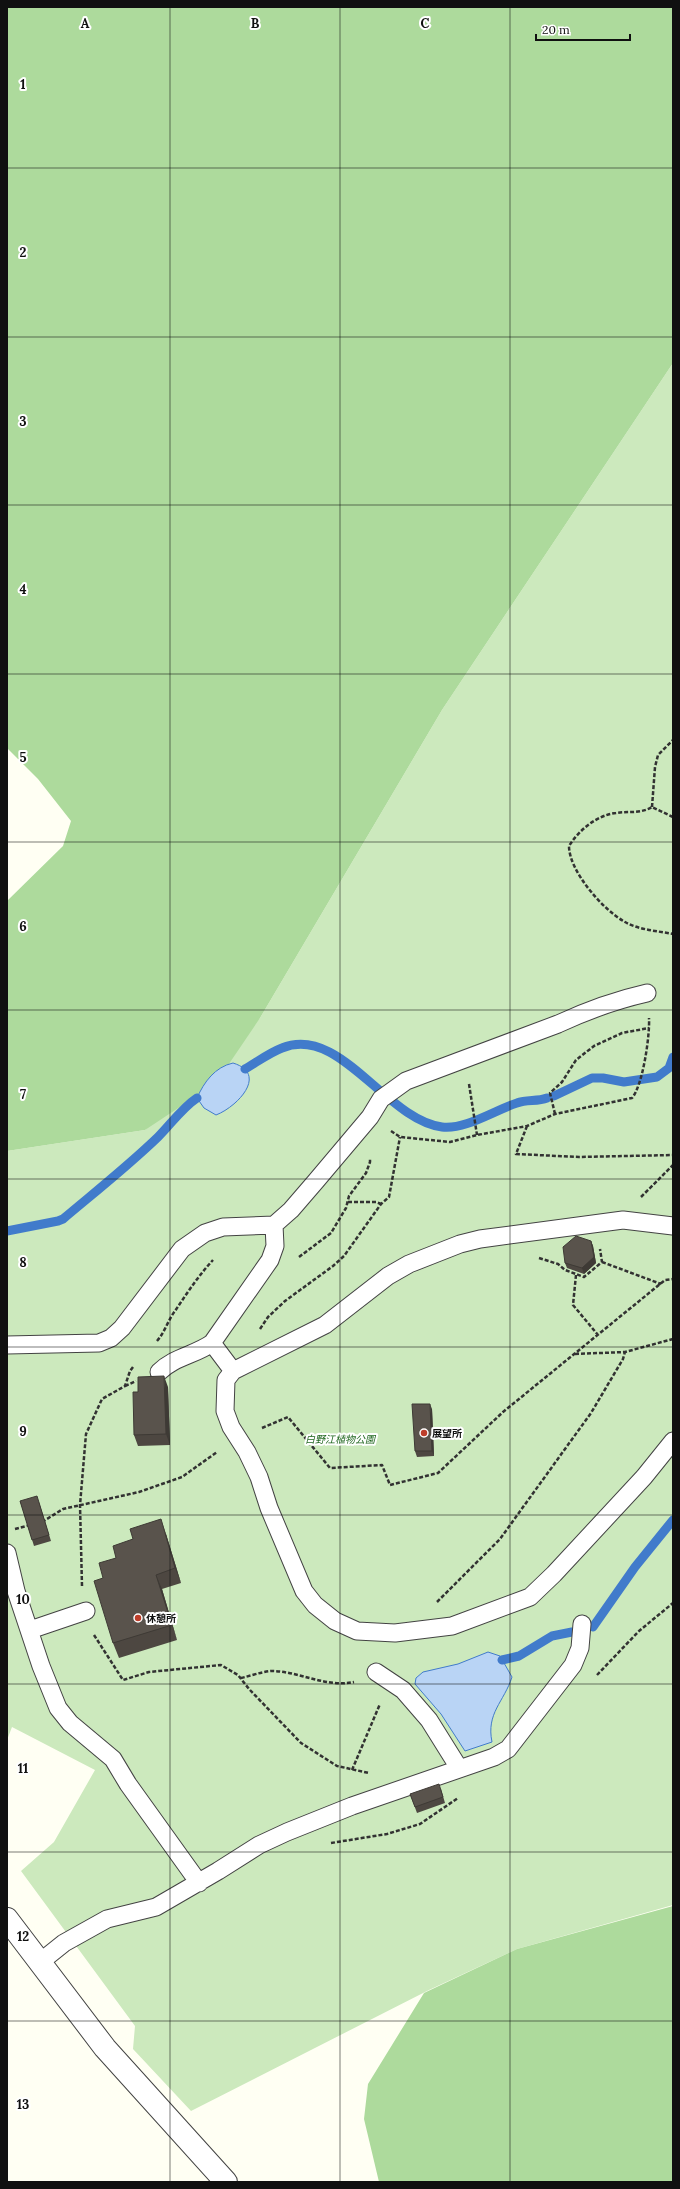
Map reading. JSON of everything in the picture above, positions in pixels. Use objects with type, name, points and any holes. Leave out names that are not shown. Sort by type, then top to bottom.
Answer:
[{"type":"street","points":[[7,1919],[105,2048],[226,2182]]},
{"type":"lane","points":[[7,1345],[99,1343],[111,1338],[122,1328],[182,1249],[192,1240],[223,1227],[274,1225],[291,1210],[376,1106],[406,1081],[575,1016],[629,997],[647,994]]},
{"type":"lane","points":[[673,1226],[645,1221],[621,1220],[480,1239],[460,1244],[409,1264],[388,1276],[326,1325],[240,1368],[226,1380],[224,1392],[225,1411],[231,1427],[259,1477],[269,1508],[304,1591],[314,1605],[335,1621],[357,1631],[395,1633],[452,1626],[530,1597],[554,1574],[638,1482],[673,1441]]},
{"type":"lane","points":[[159,1372],[171,1362],[212,1344],[270,1260],[275,1246],[274,1225]]},
{"type":"lane","points":[[212,1344],[240,1368]]},
{"type":"lane","points":[[7,1553],[16,1591],[41,1666],[58,1708],[70,1723],[113,1759],[128,1784],[199,1883]]},
{"type":"lane","points":[[30,1630],[86,1611]]},
{"type":"lane","points":[[39,1963],[64,1944],[107,1919],[156,1907],[199,1883],[266,1842],[352,1806],[494,1757],[508,1749],[573,1665],[580,1648],[582,1624]]},
{"type":"lane","points":[[376,1672],[403,1690],[429,1720],[459,1768]]},
{"type":"path","points":[[652,807],[655,767],[658,755],[673,740]]},
{"type":"path","points":[[652,807],[673,817]]},
{"type":"path","points":[[652,807],[643,812],[616,813],[602,816],[573,839],[569,846],[569,854],[577,871],[600,902],[626,923],[673,934]]},
{"type":"path","points":[[376,1106],[389,1128],[400,1137],[450,1142],[477,1135],[527,1126],[554,1114],[632,1098],[639,1084],[649,1028],[647,994]]},
{"type":"path","points":[[554,1114],[550,1093],[562,1082],[576,1060],[594,1046],[622,1033],[649,1028]]},
{"type":"path","points":[[465,1059],[477,1135]]},
{"type":"path","points":[[297,1258],[331,1233],[346,1208],[349,1196],[366,1173],[370,1162],[368,1134],[376,1106]]},
{"type":"path","points":[[527,1126],[516,1154],[586,1157],[673,1156]]},
{"type":"path","points":[[240,1368],[248,1355],[254,1338],[268,1317],[301,1288],[333,1266],[344,1256],[381,1204],[389,1197],[396,1166],[400,1137]]},
{"type":"path","points":[[621,1220],[625,1213],[673,1165]]},
{"type":"path","points":[[348,1202],[376,1202],[381,1204]]},
{"type":"path","points":[[596,1224],[602,1262]]},
{"type":"path","points":[[558,1264],[565,1270],[584,1277],[602,1262]]},
{"type":"path","points":[[602,1262],[661,1284]]},
{"type":"path","points":[[576,1275],[574,1305],[598,1335]]},
{"type":"path","points":[[41,1522],[47,1521],[63,1509],[139,1492],[182,1477],[238,1438],[288,1417],[330,1468],[382,1465],[390,1485],[438,1473],[503,1412],[665,1280],[673,1280]]},
{"type":"path","points":[[574,1354],[596,1355],[625,1352],[673,1339]]},
{"type":"path","points":[[424,1630],[419,1618],[500,1539],[591,1413],[623,1359],[625,1352]]},
{"type":"path","points":[[80,1506],[80,1578],[88,1624],[123,1680],[149,1672],[221,1665],[240,1678],[301,1743],[337,1766],[372,1774],[385,1779],[397,1790]]},
{"type":"path","points":[[14,1530],[34,1524]]},
{"type":"path","points":[[240,1678],[270,1671],[298,1674],[344,1684],[370,1678],[376,1672]]},
{"type":"path","points":[[352,1770],[381,1700]]},
{"type":"green space","points":[[7,7],[673,7],[673,363],[442,710],[260,1018],[216,1083],[145,1130],[7,1151],[7,901],[63,846],[71,821],[38,779],[7,748]]},
{"type":"green space","name":"白野江植物公園","points":[[673,363],[673,1905],[517,1949],[429,1990],[191,2111],[133,2049],[135,2026],[21,1871],[54,1842],[95,1770],[12,1727],[7,1740],[7,1151],[145,1130],[260,1018],[442,710]]},
{"type":"green space","points":[[673,1906],[673,2182],[379,2182],[364,2119],[368,2084],[424,1993],[517,1949]]},
{"type":"water","points":[[233,1063],[243,1068],[248,1075],[249,1082],[246,1090],[233,1105],[216,1115],[204,1108],[197,1098],[203,1086],[211,1076],[221,1068]]},
{"type":"water","points":[[488,1652],[500,1656],[512,1677],[491,1723],[492,1742],[465,1751],[441,1714],[415,1684],[416,1678],[423,1672],[458,1664]]},
{"type":"building","points":[[576,1236],[591,1241],[594,1257],[582,1268],[565,1263],[563,1247]]},
{"type":"building","points":[[164,1376],[166,1434],[134,1435],[133,1392],[138,1392],[138,1377]]},
{"type":"building","name":"展望所","points":[[412,1404],[430,1404],[432,1451],[415,1451]]},
{"type":"building","points":[[37,1496],[49,1535],[32,1540],[20,1501]]},
{"type":"building","name":"休憩所","points":[[161,1519],[175,1568],[156,1575],[172,1625],[113,1643],[94,1581],[103,1578],[99,1563],[116,1558],[113,1546],[133,1539],[130,1529]]},
{"type":"building","points":[[439,1784],[443,1797],[415,1807],[410,1794]]},
{"type":"waterway","points":[[245,1069],[282,1048],[303,1044],[324,1049],[343,1061],[382,1093],[421,1121],[442,1127],[460,1126],[480,1119],[508,1106],[524,1101],[547,1098]]},
{"type":"waterway","points":[[554,1096],[592,1078],[603,1078],[624,1082],[657,1077],[669,1068],[673,1057]]},
{"type":"waterway","points":[[7,1231],[63,1219],[135,1158],[158,1137],[186,1106],[197,1098]]},
{"type":"waterway","points":[[589,1626],[593,1627],[635,1567],[673,1520]]},
{"type":"waterway","points":[[502,1660],[519,1656],[552,1636],[572,1632]]},
{"type":"place","name":"展望所","points":[[424,1433]]},
{"type":"place","name":"休憩所","points":[[138,1618]]}]
